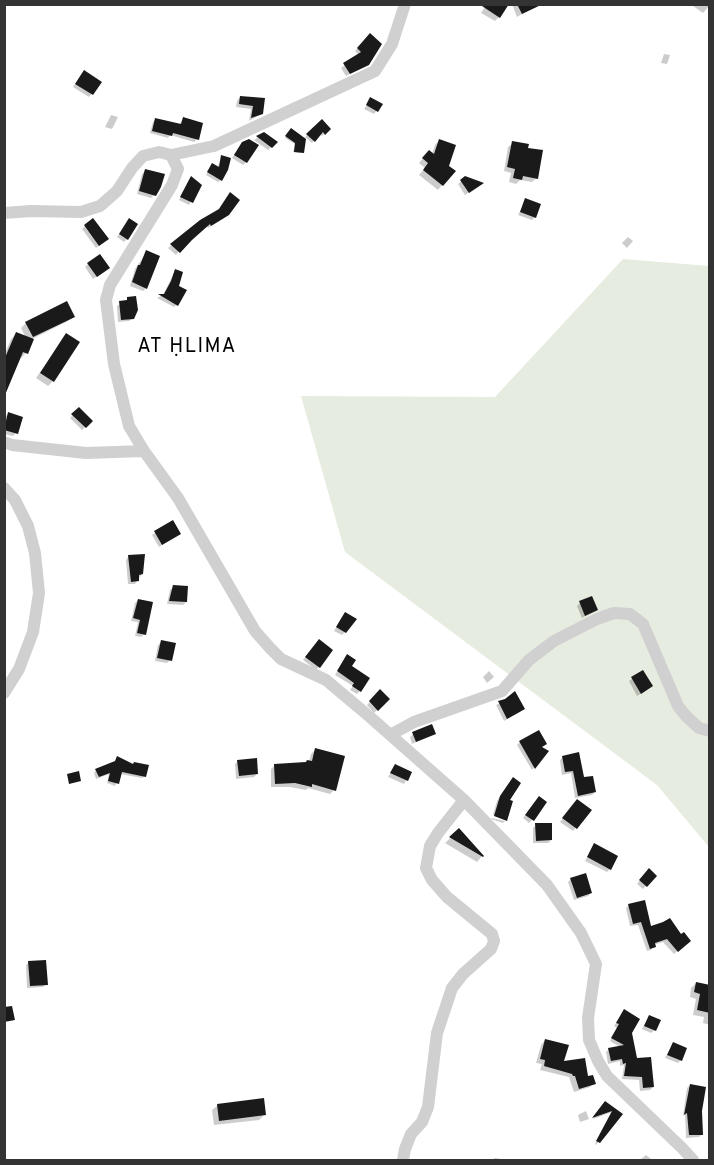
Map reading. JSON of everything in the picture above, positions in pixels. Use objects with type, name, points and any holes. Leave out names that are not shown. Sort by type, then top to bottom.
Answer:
[{"type":"street","points":[[4,213],[81,212],[100,206],[117,191],[143,156],[159,152],[171,155],[214,146],[375,71],[392,44],[405,4]]},
{"type":"street","points":[[171,155],[178,169],[172,185],[110,285],[106,300],[114,364],[129,426],[178,498],[255,632],[281,659],[326,680],[390,735],[464,800],[547,885],[581,933],[596,964],[588,1018],[589,1040],[598,1061],[608,1076],[693,1161]]},
{"type":"street","points":[[4,442],[86,453],[144,451]]},
{"type":"street","points":[[4,488],[15,500],[28,526],[35,554],[39,593],[33,632],[19,669],[4,693]]},
{"type":"street","points":[[390,735],[414,722],[502,691],[529,660],[554,641],[614,613],[630,614],[643,624],[678,706],[699,728],[710,731]]},
{"type":"street","points":[[403,1161],[411,1134],[422,1122],[428,1107],[437,1033],[452,988],[463,974],[491,949],[494,941],[492,934],[447,897],[432,880],[426,868],[430,846],[464,800]]},
{"type":"shaded area","points":[[623,259],[709,266],[709,847],[657,785],[345,552],[301,396],[495,397]]},
{"type":"building","points":[[479,4],[509,4],[500,18]]},
{"type":"building","points":[[517,4],[543,4],[522,14]]},
{"type":"building","points":[[370,33],[382,44],[369,65],[350,74],[343,63],[361,52],[357,48]]},
{"type":"building","points":[[84,70],[102,82],[93,95],[75,84]]},
{"type":"building","points":[[240,96],[265,98],[263,114],[251,118],[253,106],[239,104]]},
{"type":"building","points":[[370,97],[383,104],[378,112],[366,105]]},
{"type":"building","points":[[183,117],[203,123],[199,140],[173,133],[172,136],[152,131],[155,118],[181,124]]},
{"type":"building","points":[[322,119],[331,129],[325,135],[323,132],[315,142],[306,134]]},
{"type":"building","points":[[291,128],[306,139],[304,153],[294,152],[295,143],[285,136]]},
{"type":"building","points":[[264,132],[278,142],[272,148],[256,136]]},
{"type":"building","points":[[249,139],[259,145],[247,163],[234,155],[242,142]]},
{"type":"building","points":[[439,139],[456,145],[449,166],[456,171],[443,186],[423,170],[428,163],[422,158],[429,150],[434,154]]},
{"type":"building","points":[[512,141],[529,144],[528,148],[543,150],[538,179],[523,176],[522,180],[513,178],[515,169],[507,167]]},
{"type":"building","points":[[221,155],[231,158],[222,181],[207,172],[212,163],[219,167]]},
{"type":"building","points":[[145,169],[165,174],[156,196],[139,191]]},
{"type":"building","points":[[191,176],[202,185],[193,203],[180,197]]},
{"type":"building","points":[[465,176],[484,183],[469,193],[460,180]]},
{"type":"building","points":[[230,192],[240,200],[229,215],[211,226],[210,224],[180,253],[170,244],[200,220],[219,209]]},
{"type":"building","points":[[525,198],[541,204],[536,218],[520,212]]},
{"type":"building","points":[[93,218],[109,239],[99,246],[84,225]]},
{"type":"building","points":[[129,218],[138,224],[128,240],[119,234]]},
{"type":"building","points":[[146,250],[160,256],[147,289],[132,282]]},
{"type":"building","points":[[100,254],[110,268],[97,277],[87,263]]},
{"type":"building","points":[[175,269],[183,272],[179,286],[187,290],[178,306],[158,294],[164,294]]},
{"type":"building","points":[[136,296],[138,310],[134,319],[121,320],[119,301]]},
{"type":"building","points":[[67,301],[75,317],[33,337],[25,322]]},
{"type":"building","points":[[16,332],[34,339],[28,354],[23,352],[5,395],[4,360]]},
{"type":"building","points":[[66,333],[80,342],[54,382],[40,373]]},
{"type":"building","points":[[79,407],[93,421],[86,428],[71,414]]},
{"type":"building","points":[[8,412],[23,417],[18,434],[4,430]]},
{"type":"building","points":[[173,520],[181,534],[162,545],[154,531]]},
{"type":"building","points":[[145,554],[143,574],[139,575],[139,581],[131,582],[128,555]]},
{"type":"building","points":[[173,585],[188,586],[187,602],[169,601]]},
{"type":"building","points":[[592,596],[598,610],[585,616],[579,601]]},
{"type":"building","points":[[138,599],[153,602],[146,635],[137,633],[140,620],[133,618]]},
{"type":"building","points":[[345,612],[357,619],[346,633],[336,627]]},
{"type":"building","points":[[319,639],[333,650],[320,668],[305,657]]},
{"type":"building","points":[[161,640],[176,643],[172,661],[157,658]]},
{"type":"building","points":[[347,654],[356,660],[352,666],[370,678],[361,692],[352,686],[354,683],[337,671]]},
{"type":"building","points":[[643,670],[653,686],[641,694],[631,677]]},
{"type":"building","points":[[380,689],[390,699],[378,711],[369,701]]},
{"type":"building","points":[[515,691],[525,709],[507,719],[498,701],[505,699]]},
{"type":"building","points":[[432,724],[436,734],[416,742],[412,732]]},
{"type":"building","points":[[539,730],[547,744],[542,747],[549,751],[535,769],[519,741]]},
{"type":"building","points":[[315,748],[345,756],[336,791],[312,784],[312,787],[295,783],[275,784],[274,764],[312,761]]},
{"type":"building","points":[[579,752],[584,777],[593,776],[596,792],[578,796],[573,771],[565,772],[562,756]]},
{"type":"building","points":[[117,756],[133,764],[134,762],[149,765],[146,777],[122,772],[119,784],[108,781],[110,773],[99,777],[95,769],[115,761]]},
{"type":"building","points":[[257,758],[258,774],[239,776],[237,760]]},
{"type":"building","points":[[395,764],[412,772],[408,781],[390,773]]},
{"type":"building","points":[[79,771],[81,781],[69,784],[67,774]]},
{"type":"building","points":[[513,777],[521,783],[510,800],[513,801],[507,821],[494,816],[500,796]]},
{"type":"building","points":[[539,796],[547,802],[534,821],[525,815]]},
{"type":"building","points":[[577,799],[592,810],[577,829],[562,818]]},
{"type":"building","points":[[535,823],[552,823],[552,840],[536,841]]},
{"type":"building","points":[[459,828],[484,856],[483,857],[449,837]]},
{"type":"building","points":[[594,843],[618,856],[611,870],[587,857]]},
{"type":"building","points":[[649,868],[657,876],[647,887],[639,880]]},
{"type":"building","points":[[586,873],[592,893],[577,898],[570,878]]},
{"type":"building","points":[[645,900],[651,926],[670,918],[681,934],[684,932],[691,941],[678,952],[667,939],[655,943],[656,947],[650,949],[641,922],[633,924],[628,904]]},
{"type":"building","points":[[46,960],[48,985],[30,986],[28,961]]},
{"type":"building","points":[[696,982],[710,985],[710,1013],[697,1010],[700,994],[694,992]]},
{"type":"building","points":[[12,1006],[15,1020],[4,1022],[4,1007]]},
{"type":"building","points":[[624,1009],[640,1019],[632,1033],[637,1058],[651,1057],[654,1087],[643,1088],[642,1077],[624,1076],[626,1063],[623,1064],[622,1059],[611,1061],[608,1048],[624,1045],[611,1038]]},
{"type":"building","points":[[649,1015],[661,1020],[656,1031],[644,1026]]},
{"type":"building","points":[[545,1039],[569,1045],[564,1061],[585,1058],[588,1076],[593,1075],[596,1084],[579,1089],[575,1076],[572,1074],[544,1066],[545,1060],[540,1059]]},
{"type":"building","points":[[673,1042],[687,1048],[682,1061],[667,1055]]},
{"type":"building","points":[[690,1084],[706,1087],[702,1111],[703,1135],[689,1135],[687,1113],[684,1115]]},
{"type":"building","points":[[264,1098],[266,1115],[219,1121],[217,1104]]},
{"type":"building","points":[[605,1101],[623,1114],[600,1143],[596,1141],[612,1111],[592,1118]]},
{"type":"district","name":"AT ḤLIMA","points":[[187,348]]}]
